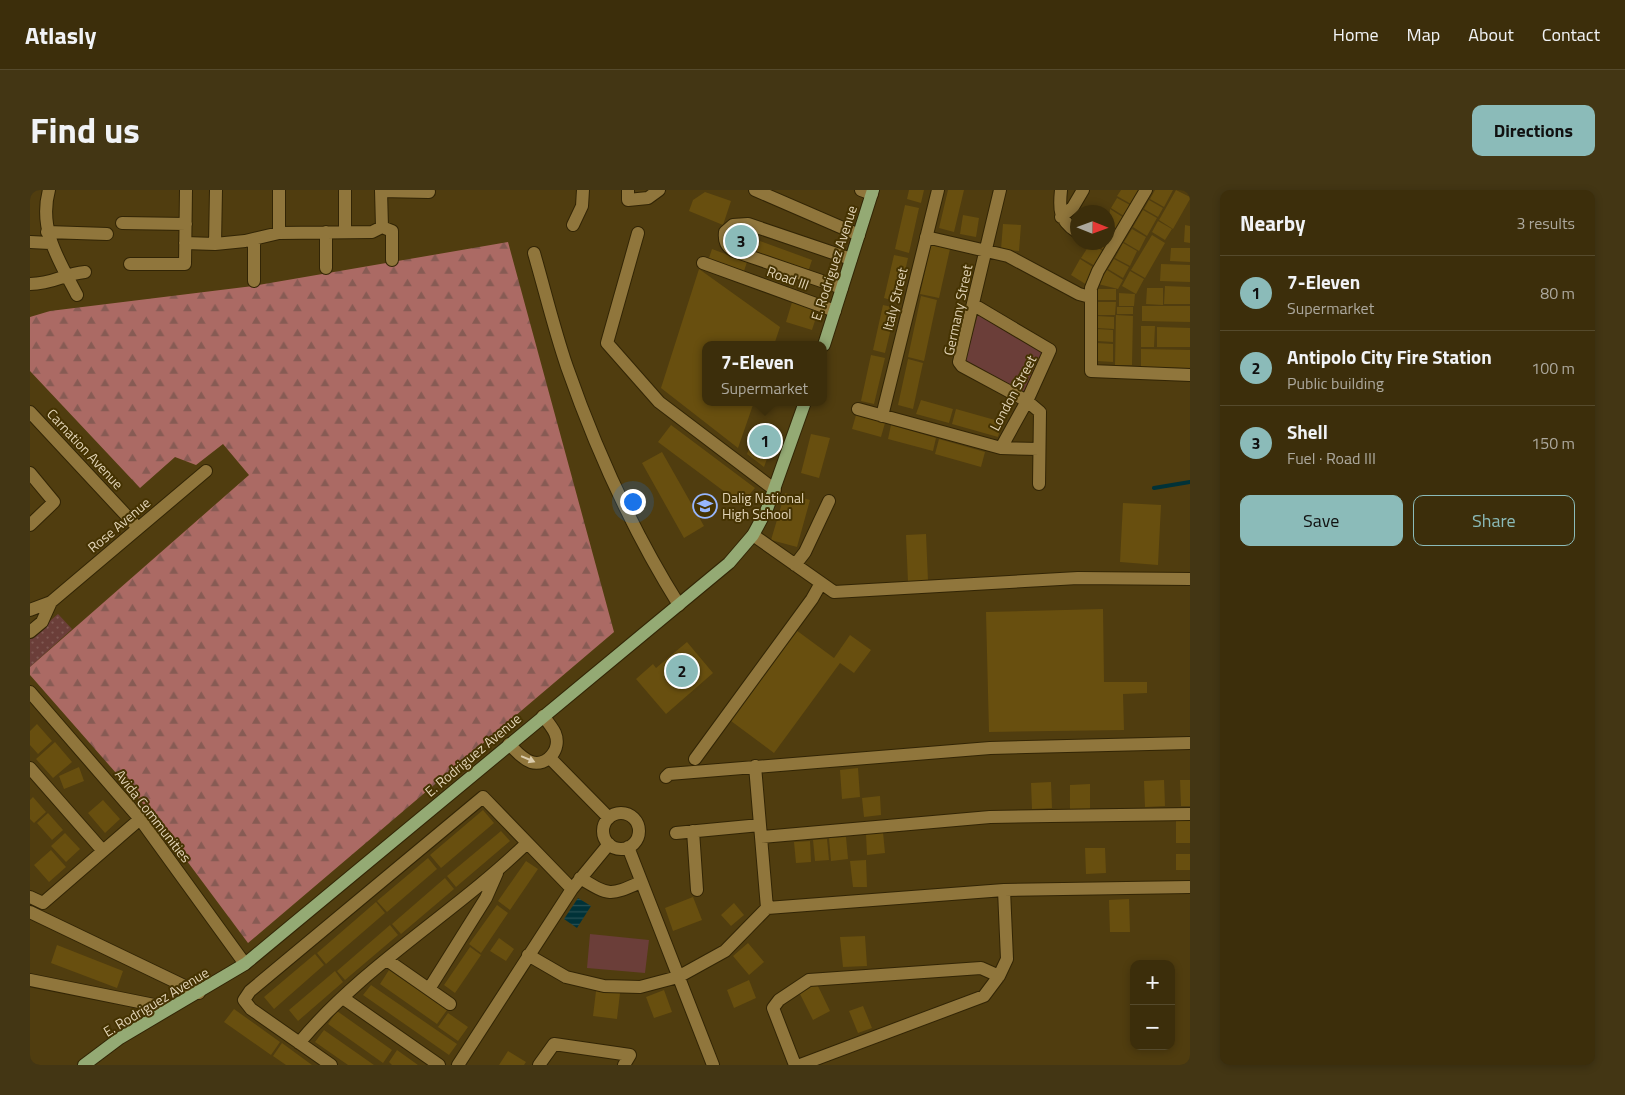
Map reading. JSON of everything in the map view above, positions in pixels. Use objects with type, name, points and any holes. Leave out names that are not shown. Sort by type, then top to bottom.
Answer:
[{"type":"main road","name":"E. Rodriguez Avenue","points":[[825,341],[859,235],[869,191]]},
{"type":"main road","name":"E. Rodriguez Avenue","points":[[84,1065],[120,1038],[199,993],[245,964],[729,563],[752,535],[774,490],[804,406]]},
{"type":"street","points":[[49,190],[46,210],[49,238],[66,275],[78,295]]},
{"type":"street","points":[[130,264],[185,264],[186,190]]},
{"type":"street","points":[[215,244],[216,190]]},
{"type":"street","points":[[278,233],[279,190]]},
{"type":"street","points":[[345,190],[345,232]]},
{"type":"street","points":[[382,228],[381,190],[429,192]]},
{"type":"street","points":[[573,225],[582,206],[583,190]]},
{"type":"street","points":[[628,190],[628,200],[648,198],[659,190]]},
{"type":"street","points":[[755,190],[859,235]]},
{"type":"street","name":"Italy Street","points":[[882,416],[938,190]]},
{"type":"street","name":"Germany Street","points":[[1000,190],[959,362],[962,366],[1027,401],[1040,412],[1039,484]]},
{"type":"street","points":[[1061,190],[1059,206],[1061,217],[1070,227]]},
{"type":"street","points":[[1061,217],[1073,207],[1083,190]]},
{"type":"street","points":[[1146,190],[1084,295],[1091,372],[1190,374]]},
{"type":"street","points":[[122,222],[186,224]]},
{"type":"street","points":[[842,288],[734,251],[728,247],[724,240],[725,232],[733,225],[748,224],[851,259]]},
{"type":"street","points":[[185,243],[215,244],[254,239],[278,233],[372,232],[382,228],[392,231],[392,260]]},
{"type":"street","points":[[326,232],[326,268]]},
{"type":"street","points":[[638,233],[607,343],[659,402],[774,490]]},
{"type":"street","points":[[30,242],[49,238],[107,234]]},
{"type":"street","points":[[926,237],[1008,256],[1084,295]]},
{"type":"street","points":[[254,239],[254,281]]},
{"type":"street","points":[[534,253],[567,366],[594,438],[650,558],[678,605]]},
{"type":"street","name":"Road III","points":[[703,263],[835,311]]},
{"type":"street","points":[[30,284],[47,284],[66,275],[85,272]]},
{"type":"street","name":"London Street","points":[[974,305],[1050,350],[1027,401],[1001,448]]},
{"type":"street","points":[[858,409],[1001,448],[1039,449]]},
{"type":"street","name":"Carnation Avenue","points":[[30,412],[138,528]]},
{"type":"street","name":"Rose Avenue","points":[[51,602],[206,471]]},
{"type":"street","points":[[30,473],[54,502],[30,525]]},
{"type":"street","points":[[795,565],[805,552],[829,501]]},
{"type":"street","points":[[752,535],[834,592],[1078,578],[1190,579]]},
{"type":"street","points":[[695,760],[807,606],[821,583]]},
{"type":"street","points":[[30,610],[51,602]]},
{"type":"street","points":[[30,632],[42,622],[51,602]]},
{"type":"street","name":"Avida Communities","points":[[30,692],[140,820],[245,964]]},
{"type":"street","points":[[509,744],[520,756],[533,762],[543,763],[550,758],[557,740],[555,733],[543,716]]},
{"type":"street","points":[[666,777],[669,774],[755,766],[990,748],[1190,743]]},
{"type":"street","points":[[550,758],[609,818]]},
{"type":"street","points":[[755,766],[767,908]]},
{"type":"street","points":[[30,768],[103,851]]},
{"type":"street","points":[[331,1065],[251,1010],[244,1000],[250,991],[483,797],[572,889]]},
{"type":"street","points":[[621,813],[629,815],[636,821],[639,829],[638,838],[628,848],[618,848],[608,844],[603,833],[604,825],[609,818],[621,813]]},
{"type":"street","points":[[676,832],[760,831],[990,817],[1190,814]]},
{"type":"street","points":[[30,897],[43,903],[140,820]]},
{"type":"street","points":[[693,831],[697,890]]},
{"type":"street","points":[[299,1043],[315,1024],[343,998],[387,960],[498,872],[527,843]]},
{"type":"street","points":[[458,1065],[572,889],[608,844]]},
{"type":"street","points":[[628,848],[713,1065]]},
{"type":"street","points":[[429,989],[486,898],[498,872]]},
{"type":"street","points":[[580,878],[599,890],[615,894],[641,882]]},
{"type":"street","points":[[528,956],[566,977],[604,986],[640,987],[678,977],[725,951],[767,908],[1004,890],[1190,887]]},
{"type":"street","points":[[800,1065],[984,996],[999,976],[1007,958],[1004,890]]},
{"type":"street","points":[[30,912],[199,993]]},
{"type":"street","points":[[387,960],[450,1004]]},
{"type":"street","points":[[795,1065],[773,1008],[779,1000],[809,980],[981,968],[999,976]]},
{"type":"street","points":[[30,980],[170,1008]]},
{"type":"street","points":[[343,998],[439,1065]]},
{"type":"street","points":[[542,1064],[554,1044],[630,1055],[624,1065]]},
{"type":"shaded area","points":[[978,314],[1043,352],[1024,392],[965,361]]},
{"type":"shaded area","points":[[58,614],[72,629],[30,667],[30,638]]},
{"type":"shaded area","points":[[590,934],[649,940],[645,973],[587,968]]},
{"type":"green space","points":[[508,242],[614,632],[248,943],[152,814],[30,675],[30,667],[249,475],[223,444],[196,465],[175,457],[140,488],[30,371],[30,317],[50,311],[253,286]]},
{"type":"water","points":[[578,898],[591,906],[577,928],[564,919]]},
{"type":"building","points":[[909,190],[924,190],[921,203],[907,199]]},
{"type":"building","points":[[948,190],[964,190],[954,232],[939,228]]},
{"type":"building","points":[[1121,190],[1139,190],[1131,204],[1117,196]]},
{"type":"building","points":[[1155,190],[1173,190],[1164,207],[1150,199]]},
{"type":"building","points":[[1176,190],[1190,197],[1190,199],[1173,229],[1159,220]]},
{"type":"building","points":[[705,192],[731,201],[723,225],[689,211],[693,200]]},
{"type":"building","points":[[1117,198],[1130,205],[1124,216],[1115,210],[1115,205],[1113,205]]},
{"type":"building","points":[[1149,200],[1163,208],[1158,217],[1144,209]]},
{"type":"building","points":[[905,205],[919,208],[909,253],[895,249]]},
{"type":"building","points":[[1143,210],[1157,218],[1147,236],[1133,227]]},
{"type":"building","points":[[1115,212],[1124,218],[1115,234]]},
{"type":"building","points":[[963,215],[979,218],[976,237],[960,234]]},
{"type":"building","points":[[1158,221],[1172,229],[1165,240],[1152,232]]},
{"type":"building","points":[[1003,224],[1021,225],[1019,251],[1001,249]]},
{"type":"building","points":[[1185,225],[1190,226],[1190,243],[1184,242]]},
{"type":"building","points":[[1132,229],[1146,237],[1139,251],[1124,242]]},
{"type":"building","points":[[1152,235],[1165,243],[1145,278],[1131,270]]},
{"type":"building","points":[[760,241],[812,260],[808,272],[756,253]]},
{"type":"building","points":[[1123,243],[1137,251],[1130,266],[1115,258]]},
{"type":"building","points":[[931,245],[950,249],[939,298],[920,294]]},
{"type":"building","points":[[1171,248],[1190,248],[1190,262],[1170,261]]},
{"type":"building","points":[[712,249],[747,262],[743,274],[708,261]]},
{"type":"building","points":[[1086,250],[1101,250],[1105,252],[1097,267],[1081,258]]},
{"type":"building","points":[[894,255],[908,258],[898,302],[884,298]]},
{"type":"building","points":[[1080,259],[1096,269],[1087,285],[1071,275]]},
{"type":"building","points":[[1114,259],[1129,267],[1123,278],[1108,269]]},
{"type":"building","points":[[1161,264],[1190,265],[1190,282],[1160,281]]},
{"type":"building","points":[[699,269],[780,327],[775,341],[702,341],[702,406],[753,406],[738,448],[661,388]]},
{"type":"building","points":[[1107,270],[1123,280],[1118,289],[1098,284]]},
{"type":"building","points":[[1130,271],[1144,279],[1136,294],[1122,286]]},
{"type":"building","points":[[1165,286],[1190,287],[1190,304],[1164,304]]},
{"type":"building","points":[[1147,288],[1163,288],[1163,305],[1146,304]]},
{"type":"building","points":[[1098,289],[1116,289],[1116,300],[1098,300]]},
{"type":"building","points":[[1119,293],[1135,294],[1134,306],[1119,306]]},
{"type":"building","points":[[921,296],[937,300],[924,361],[908,357]]},
{"type":"building","points":[[793,299],[819,308],[812,330],[786,322]]},
{"type":"building","points":[[1098,302],[1116,302],[1115,315],[1098,315]]},
{"type":"building","points":[[883,305],[896,308],[885,353],[873,350]]},
{"type":"building","points":[[1142,306],[1190,306],[1190,322],[1142,321]]},
{"type":"building","points":[[1117,307],[1133,307],[1133,314],[1117,314]]},
{"type":"building","points":[[1116,315],[1133,316],[1132,365],[1115,365]]},
{"type":"building","points":[[1097,316],[1114,317],[1114,329],[1097,328]]},
{"type":"building","points":[[1141,326],[1155,326],[1154,347],[1141,347]]},
{"type":"building","points":[[1157,327],[1190,328],[1190,347],[1157,347]]},
{"type":"building","points":[[1097,329],[1113,330],[1113,342],[1097,341]]},
{"type":"building","points":[[1097,343],[1113,344],[1113,362],[1097,361]]},
{"type":"building","points":[[1141,349],[1190,350],[1190,368],[1141,367]]},
{"type":"building","points":[[871,355],[885,358],[874,404],[861,401]]},
{"type":"building","points":[[908,359],[923,363],[913,409],[898,405]]},
{"type":"building","points":[[921,400],[953,409],[949,423],[916,414]]},
{"type":"building","points":[[956,409],[1002,422],[998,437],[952,424]]},
{"type":"building","points":[[856,415],[885,423],[881,437],[852,429]]},
{"type":"building","points":[[758,424],[777,431],[764,467],[747,454]]},
{"type":"building","points":[[671,425],[755,488],[741,504],[658,442]]},
{"type":"building","points":[[891,425],[936,438],[933,451],[888,439]]},
{"type":"building","points":[[811,434],[830,438],[819,478],[801,473]]},
{"type":"building","points":[[939,439],[985,452],[981,467],[935,454]]},
{"type":"building","points":[[662,452],[704,526],[684,538],[642,463]]},
{"type":"building","points":[[785,493],[810,500],[797,547],[771,540]]},
{"type":"building","points":[[1123,503],[1161,505],[1158,565],[1120,562]]},
{"type":"building","points":[[926,534],[928,581],[908,582],[906,535]]},
{"type":"building","points":[[1103,609],[1104,682],[1147,682],[1147,693],[1123,694],[1124,730],[989,732],[986,612]]},
{"type":"building","points":[[796,630],[834,658],[850,635],[871,650],[854,673],[840,663],[774,753],[731,721]]},
{"type":"building","points":[[687,642],[713,673],[666,714],[636,679],[653,664],[656,668]]},
{"type":"building","points":[[37,724],[52,741],[38,754],[30,745],[30,731]]},
{"type":"building","points":[[55,742],[72,762],[53,778],[36,759]]},
{"type":"building","points":[[79,767],[84,781],[64,789],[59,776]]},
{"type":"building","points":[[858,768],[860,797],[842,799],[840,770]]},
{"type":"building","points":[[1164,780],[1165,806],[1145,807],[1144,781]]},
{"type":"building","points":[[1180,780],[1190,780],[1190,806],[1181,806]]},
{"type":"building","points":[[1051,782],[1052,808],[1032,809],[1031,783]]},
{"type":"building","points":[[1090,784],[1090,810],[1070,810],[1070,785]]},
{"type":"building","points":[[880,796],[881,815],[864,817],[862,798]]},
{"type":"building","points":[[33,797],[46,812],[34,823],[30,819],[30,800]]},
{"type":"building","points":[[103,800],[120,819],[105,833],[88,813]]},
{"type":"building","points":[[483,810],[494,823],[441,868],[430,855]]},
{"type":"building","points":[[48,813],[63,830],[52,840],[37,823]]},
{"type":"building","points":[[1176,817],[1190,817],[1190,843],[1176,843]]},
{"type":"building","points":[[501,831],[510,841],[456,887],[447,876]]},
{"type":"building","points":[[883,832],[885,853],[867,855],[866,834]]},
{"type":"building","points":[[65,833],[80,849],[66,862],[51,846]]},
{"type":"building","points":[[846,837],[848,859],[831,861],[829,838]]},
{"type":"building","points":[[827,839],[829,860],[815,861],[813,840]]},
{"type":"building","points":[[810,841],[811,862],[796,863],[794,842]]},
{"type":"building","points":[[1085,848],[1105,848],[1106,873],[1086,874]]},
{"type":"building","points":[[51,850],[66,867],[49,882],[34,865]]},
{"type":"building","points":[[1176,854],[1190,854],[1190,870],[1176,870]]},
{"type":"building","points":[[428,858],[437,869],[387,912],[377,901]]},
{"type":"building","points":[[866,860],[867,887],[853,887],[850,861]]},
{"type":"building","points":[[526,861],[538,869],[510,910],[498,901]]},
{"type":"building","points":[[445,878],[454,889],[401,934],[392,924]]},
{"type":"building","points":[[693,897],[702,920],[673,931],[665,908]]},
{"type":"building","points":[[1129,899],[1130,932],[1110,932],[1109,900]]},
{"type":"building","points":[[376,902],[385,913],[326,964],[317,953]]},
{"type":"building","points":[[734,903],[744,915],[731,926],[721,915]]},
{"type":"building","points":[[497,905],[508,913],[481,953],[469,944]]},
{"type":"building","points":[[390,925],[398,935],[345,980],[337,971]]},
{"type":"building","points":[[865,936],[867,966],[843,967],[840,937]]},
{"type":"building","points":[[499,938],[514,949],[506,961],[490,951]]},
{"type":"building","points":[[748,943],[764,962],[749,975],[733,956]]},
{"type":"building","points":[[57,945],[123,971],[117,988],[51,963]]},
{"type":"building","points":[[470,947],[481,955],[455,993],[444,985]]},
{"type":"building","points":[[315,954],[324,965],[274,1009],[264,997]]},
{"type":"building","points":[[389,970],[447,1010],[437,1024],[380,984]]},
{"type":"building","points":[[335,971],[343,982],[298,1021],[289,1010]]},
{"type":"building","points":[[749,980],[756,998],[734,1008],[727,990]]},
{"type":"building","points":[[816,982],[830,1011],[813,1020],[798,990]]},
{"type":"building","points":[[371,985],[457,1044],[449,1055],[363,995]]},
{"type":"building","points":[[664,990],[672,1012],[654,1018],[646,997]]},
{"type":"building","points":[[596,991],[620,993],[617,1019],[593,1016]]},
{"type":"building","points":[[863,1006],[872,1028],[858,1033],[849,1011]]},
{"type":"building","points":[[234,1009],[280,1042],[271,1055],[224,1022]]},
{"type":"building","points":[[337,1011],[392,1050],[383,1063],[328,1024]]},
{"type":"building","points":[[448,1013],[468,1027],[458,1041],[438,1027]]},
{"type":"building","points":[[324,1030],[374,1065],[348,1065],[315,1042]]},
{"type":"building","points":[[282,1043],[312,1065],[286,1065],[273,1056]]},
{"type":"building","points":[[397,1050],[418,1065],[392,1065],[389,1062]]},
{"type":"building","points":[[508,1051],[526,1062],[524,1065],[499,1065]]},
{"type":"waterway","points":[[1154,488],[1190,482]]},
{"type":"place","name":"Shell","points":[[741,241]]},
{"type":"place","name":"7-Eleven","points":[[765,441]]},
{"type":"place","name":"Dalig National High School","points":[[705,506]]},
{"type":"place","name":"Antipolo City Fire Station","points":[[682,671]]}]
